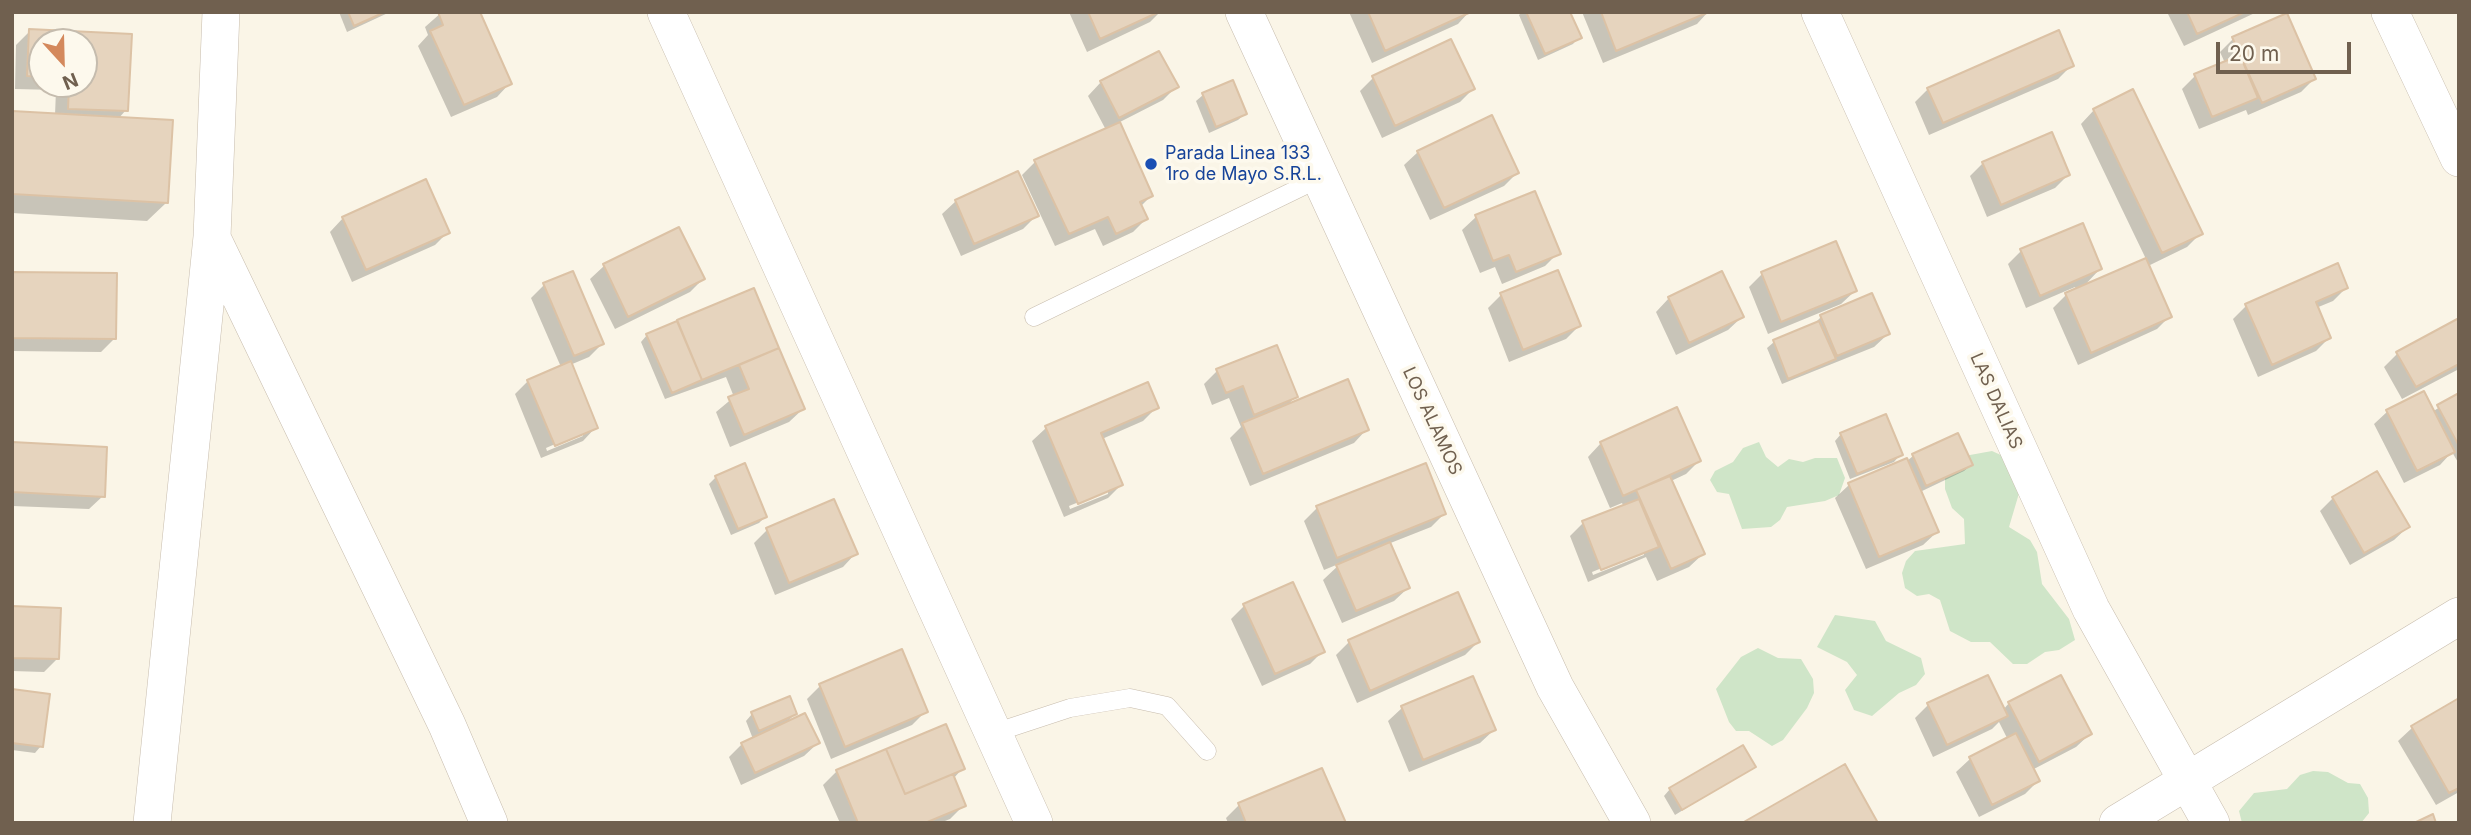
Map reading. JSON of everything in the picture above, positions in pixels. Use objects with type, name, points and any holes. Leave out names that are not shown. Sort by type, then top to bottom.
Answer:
[{"type":"street","points":[[152,823],[212,237],[221,12]]},
{"type":"street","points":[[666,12],[1034,823]]},
{"type":"street","name":"LOS ALAMOS","points":[[1244,12],[1555,687],[1632,823]]},
{"type":"street","name":"LAS DALIAS","points":[[1820,12],[2091,610],[2211,823]]},
{"type":"street","points":[[2390,12],[2459,158]]},
{"type":"street","points":[[212,237],[441,713],[489,823]]},
{"type":"street","points":[[2119,823],[2459,616]]},
{"type":"lane","points":[[1034,317],[1320,178]]},
{"type":"lane","points":[[994,733],[1070,708],[1130,698],[1167,706],[1207,751]]},
{"type":"green space","points":[[1759,442],[1766,457],[1778,467],[1789,459],[1803,462],[1815,458],[1837,458],[1845,478],[1839,495],[1825,501],[1787,507],[1780,520],[1771,527],[1742,529],[1729,494],[1717,492],[1710,480],[1715,471],[1733,462],[1743,448]]},
{"type":"green space","points":[[1992,451],[2003,456],[2020,490],[2009,527],[2030,540],[2037,552],[2042,584],[2069,619],[2075,640],[2059,650],[2045,652],[2027,664],[2013,664],[1990,642],[1971,642],[1950,631],[1940,600],[1929,594],[1917,596],[1905,588],[1902,573],[1906,561],[1915,551],[1965,544],[1964,519],[1952,508],[1945,489],[1945,468],[1959,457]]},
{"type":"green space","points":[[1835,615],[1875,621],[1886,641],[1921,658],[1925,674],[1916,685],[1899,693],[1872,716],[1854,710],[1845,690],[1857,675],[1847,662],[1817,647]]},
{"type":"green space","points":[[1758,648],[1778,658],[1801,659],[1813,679],[1814,693],[1807,708],[1783,740],[1772,746],[1749,731],[1736,731],[1729,722],[1716,689],[1741,657]]},
{"type":"green space","points":[[2313,771],[2328,772],[2348,783],[2360,784],[2368,798],[2369,813],[2361,823],[2242,823],[2239,811],[2254,793],[2287,789],[2300,775]]},
{"type":"building","points":[[348,12],[385,12],[354,26]]},
{"type":"building","points":[[438,12],[480,12],[512,84],[464,105],[430,31],[443,25]]},
{"type":"building","points":[[1088,12],[1159,12],[1100,39]]},
{"type":"building","points":[[1368,12],[1471,12],[1385,51]]},
{"type":"building","points":[[1526,12],[1570,12],[1582,38],[1545,54]]},
{"type":"building","points":[[1601,12],[1709,12],[1616,51]]},
{"type":"building","points":[[2187,12],[2245,12],[2197,34]]},
{"type":"building","points":[[2287,13],[2316,79],[2262,103],[2232,37]]},
{"type":"building","points":[[2059,30],[2074,66],[1943,123],[1927,88]]},
{"type":"building","points":[[98,32],[132,34],[128,111],[68,109],[68,98],[98,98]]},
{"type":"building","points":[[1451,39],[1475,89],[1395,126],[1372,76]]},
{"type":"building","points":[[1159,51],[1179,87],[1119,118],[1100,81]]},
{"type":"building","points":[[2240,55],[2258,98],[2212,117],[2194,74]]},
{"type":"building","points":[[1233,80],[1247,114],[1216,127],[1202,93]]},
{"type":"building","points":[[2133,89],[2203,234],[2162,253],[2093,109]]},
{"type":"building","points":[[12,111],[173,120],[168,203],[12,194]]},
{"type":"building","points":[[1492,115],[1519,173],[1444,208],[1417,151]]},
{"type":"building","points":[[1120,122],[1153,196],[1140,202],[1148,219],[1116,234],[1108,217],[1069,234],[1034,160]]},
{"type":"building","points":[[2052,132],[2070,175],[2001,205],[1982,162]]},
{"type":"building","points":[[1018,171],[1039,216],[974,244],[955,200]]},
{"type":"building","points":[[426,179],[450,233],[366,270],[342,217]]},
{"type":"building","points":[[1535,191],[1561,254],[1516,272],[1509,255],[1493,261],[1475,215]]},
{"type":"building","points":[[2083,223],[2102,269],[2040,296],[2020,249]]},
{"type":"building","points":[[679,227],[705,279],[628,317],[603,264]]},
{"type":"building","points":[[1836,241],[1857,291],[1781,322],[1761,272]]},
{"type":"building","points":[[2146,258],[2172,317],[2091,353],[2065,293]]},
{"type":"building","points":[[2338,263],[2348,288],[2316,302],[2331,338],[2272,365],[2245,304]]},
{"type":"building","points":[[1558,270],[1581,326],[1523,350],[1500,293]]},
{"type":"building","points":[[573,271],[604,344],[574,356],[543,283]]},
{"type":"building","points":[[1722,271],[1744,317],[1689,343],[1668,297]]},
{"type":"building","points":[[12,272],[117,273],[116,339],[12,338]]},
{"type":"building","points":[[754,288],[779,348],[702,380],[677,320]]},
{"type":"building","points":[[1872,293],[1890,334],[1837,356],[1820,315]]},
{"type":"building","points":[[2459,318],[2459,364],[2416,387],[2396,352]]},
{"type":"building","points":[[677,321],[702,380],[672,393],[646,334]]},
{"type":"building","points":[[1819,321],[1836,359],[1788,379],[1773,340]]},
{"type":"building","points":[[1277,345],[1298,397],[1254,415],[1243,386],[1226,393],[1216,369]]},
{"type":"building","points":[[779,348],[805,409],[744,435],[728,397],[749,389],[739,365]]},
{"type":"building","points":[[571,361],[598,428],[555,446],[527,380]]},
{"type":"building","points":[[1348,379],[1369,430],[1263,474],[1242,423]]},
{"type":"building","points":[[1148,382],[1159,408],[1101,433],[1123,485],[1078,504],[1045,426]]},
{"type":"building","points":[[2424,391],[2455,452],[2417,471],[2386,410]]},
{"type":"building","points":[[2459,393],[2459,446],[2437,405]]},
{"type":"building","points":[[1677,407],[1701,461],[1623,496],[1600,442]]},
{"type":"building","points":[[1886,414],[1903,455],[1857,474],[1840,433]]},
{"type":"building","points":[[1958,433],[1973,465],[1926,486],[1912,454]]},
{"type":"building","points":[[12,442],[107,447],[105,497],[12,492]]},
{"type":"building","points":[[1907,458],[1939,532],[1879,557],[1848,483]]},
{"type":"building","points":[[745,463],[767,517],[738,529],[715,476]]},
{"type":"building","points":[[1426,463],[1446,514],[1337,558],[1316,506]]},
{"type":"building","points":[[2377,471],[2410,527],[2364,553],[2332,497]]},
{"type":"building","points":[[1670,476],[1705,554],[1671,569],[1636,490]]},
{"type":"building","points":[[834,499],[858,554],[789,583],[766,528]]},
{"type":"building","points":[[1639,499],[1659,547],[1601,570],[1582,521]]},
{"type":"building","points":[[1390,542],[1410,588],[1356,611],[1336,565]]},
{"type":"building","points":[[1293,582],[1325,652],[1275,674],[1243,604]]},
{"type":"building","points":[[1458,592],[1480,642],[1370,691],[1348,640]]},
{"type":"building","points":[[12,606],[61,608],[59,659],[12,658]]},
{"type":"building","points":[[902,649],[928,712],[845,747],[819,684]]},
{"type":"building","points":[[1988,675],[2008,716],[1947,745],[1927,703]]},
{"type":"building","points":[[2061,675],[2092,734],[2039,762],[2008,702]]},
{"type":"building","points":[[1473,676],[1496,730],[1423,760],[1401,706]]},
{"type":"building","points":[[12,689],[50,694],[43,747],[12,743]]},
{"type":"building","points":[[790,696],[797,714],[759,731],[751,712]]},
{"type":"building","points":[[2459,698],[2459,788],[2449,793],[2411,726]]},
{"type":"building","points":[[805,713],[820,743],[755,773],[741,743]]},
{"type":"building","points":[[946,724],[965,769],[905,794],[886,749]]},
{"type":"building","points":[[2016,733],[2040,781],[1992,805],[1969,757]]},
{"type":"building","points":[[1743,745],[1756,767],[1682,810],[1669,788]]},
{"type":"building","points":[[886,749],[905,794],[953,774],[966,806],[925,823],[858,823],[836,770]]},
{"type":"building","points":[[1845,764],[1878,823],[1742,823]]},
{"type":"building","points":[[1322,768],[1346,823],[1246,823],[1238,803]]},
{"type":"building","points":[[2433,814],[2436,823],[2414,823]]},
{"type":"place","name":"Parada Linea 133 1ro de Mayo S.R.L.","points":[[1151,164]]}]
